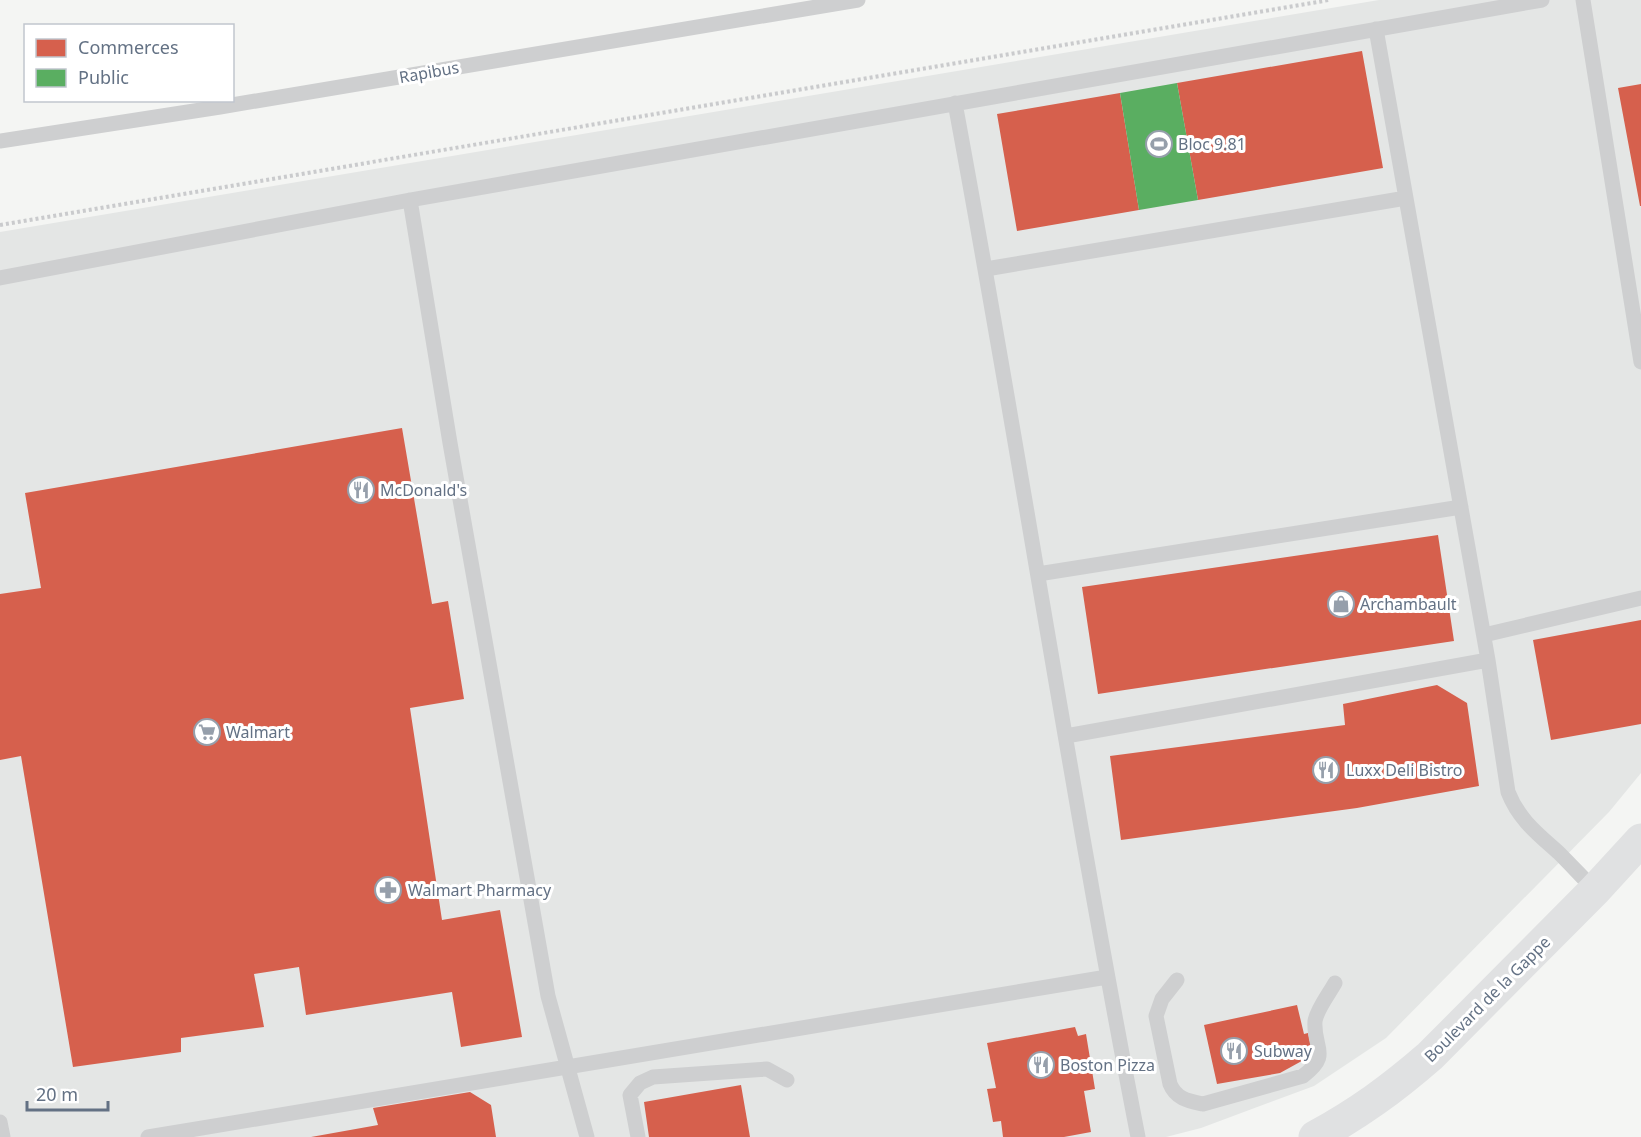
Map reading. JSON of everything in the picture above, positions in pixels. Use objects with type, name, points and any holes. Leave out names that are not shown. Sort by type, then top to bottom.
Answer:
[{"type":"street","name":"Boulevard de la Gappe","points":[[1315,1137],[1358,1113],[1405,1079],[1595,890],[1641,840]]},
{"type":"lane","name":"Rapibus","points":[[0,141],[220,107],[858,0]]},
{"type":"lane","points":[[0,278],[410,200],[1542,0]]},
{"type":"lane","points":[[1583,0],[1641,363]]},
{"type":"lane","points":[[1376,29],[1484,635],[1506,781],[1512,803],[1529,827],[1595,890]]},
{"type":"lane","points":[[955,103],[986,269],[1107,977],[1138,1137]]},
{"type":"lane","points":[[986,269],[1406,198]]},
{"type":"lane","points":[[410,200],[452,453],[548,996],[587,1137]]},
{"type":"lane","points":[[1038,574],[1461,507]]},
{"type":"lane","points":[[1484,635],[1641,598]]},
{"type":"lane","points":[[1066,736],[1488,660]]},
{"type":"lane","points":[[148,1137],[1107,977]]},
{"type":"lane","points":[[1177,980],[1162,999],[1156,1016],[1170,1084],[1173,1092],[1178,1096],[1187,1101],[1203,1104],[1303,1076],[1313,1068],[1320,1054],[1315,1023],[1317,1015],[1335,983]]},
{"type":"lane","points":[[638,1137],[630,1095],[640,1083],[653,1077],[767,1069],[787,1080]]},
{"type":"lane","points":[[0,1122],[3,1137]]},
{"type":"path","points":[[0,225],[1329,0]]},
{"type":"shaded area","points":[[1379,0],[1641,0],[1641,773],[1609,812],[1386,1038],[1314,1086],[1201,1128],[1166,1137],[0,1137],[0,232]]},
{"type":"building: Commerces","points":[[1362,51],[1383,168],[1198,200],[1177,83]]},
{"type":"building: Commerces","points":[[1641,84],[1641,206],[1640,206],[1618,88]]},
{"type":"building: Commerces","points":[[1120,93],[1139,210],[1017,231],[997,114]]},
{"type":"building: Commerces","name":"Walmart","points":[[402,428],[432,604],[448,601],[464,699],[410,708],[442,920],[500,910],[522,1037],[461,1047],[452,992],[306,1015],[299,967],[254,974],[264,1027],[181,1038],[181,1052],[73,1067],[21,756],[0,760],[0,594],[41,588],[25,493]]},
{"type":"building: Commerces","points":[[1438,535],[1454,641],[1098,694],[1082,587]]},
{"type":"building: Commerces","points":[[1641,620],[1641,724],[1551,740],[1533,640]]},
{"type":"building: Commerces","points":[[1437,685],[1467,703],[1479,786],[1357,808],[1121,840],[1110,756],[1345,725],[1343,704]]},
{"type":"building: Commerces","points":[[1297,1005],[1304,1034],[1308,1033],[1311,1046],[1306,1047],[1309,1057],[1280,1073],[1217,1084],[1204,1025]]},
{"type":"building: Commerces","name":"Boston Pizza","points":[[1075,1027],[1078,1036],[1086,1034],[1095,1089],[1084,1091],[1091,1132],[1064,1137],[1003,1137],[1001,1121],[993,1122],[987,1089],[996,1088],[987,1043]]},
{"type":"building: Commerces","points":[[741,1085],[750,1137],[649,1137],[644,1102]]},
{"type":"building: Commerces","points":[[470,1092],[491,1105],[496,1137],[311,1137],[378,1125],[373,1108]]},
{"type":"building: Public","points":[[1177,83],[1198,200],[1139,210],[1120,93]]},
{"type":"place","name":"Bloc 9.81","points":[[1159,144]]},
{"type":"place","name":"McDonald's","points":[[361,490]]},
{"type":"place","name":"Archambault","points":[[1341,604]]},
{"type":"place","name":"Walmart","points":[[207,732]]},
{"type":"place","name":"Luxx Deli Bistro","points":[[1326,770]]},
{"type":"place","name":"Walmart Pharmacy","points":[[388,890]]},
{"type":"place","name":"Subway","points":[[1234,1051]]},
{"type":"place","name":"Boston Pizza","points":[[1041,1065]]}]
